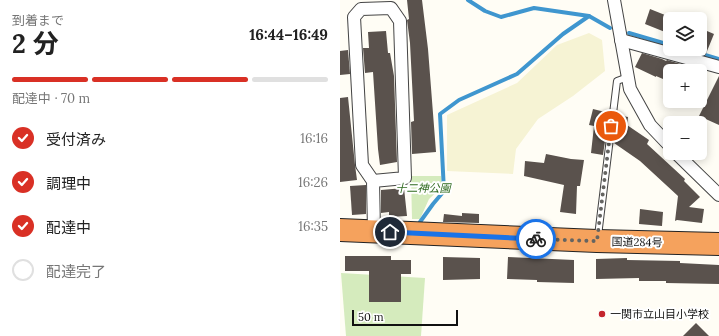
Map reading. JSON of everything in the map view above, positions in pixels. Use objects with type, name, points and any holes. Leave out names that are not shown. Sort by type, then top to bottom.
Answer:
[{"type":"highway","name":"国道284号","points":[[340,230],[597,241],[719,244]]},
{"type":"street","points":[[614,0],[630,89],[650,125],[663,139]]},
{"type":"street","points":[[373,181],[405,178],[400,21],[391,8],[361,9],[354,17],[362,165],[373,181],[374,231]]},
{"type":"street","points":[[621,40],[719,67]]},
{"type":"street","points":[[683,160],[719,195]]},
{"type":"lane","points":[[597,241],[617,81],[628,77]]},
{"type":"shaded area","points":[[589,33],[602,40],[605,71],[573,96],[538,119],[516,149],[513,174],[447,171],[447,115],[517,83],[557,45]]},
{"type":"green space","name":"十二神公園","points":[[411,176],[441,176],[442,187],[429,199],[420,219],[412,219]]},
{"type":"green space","points":[[341,273],[425,278],[421,336],[346,336]]},
{"type":"building","points":[[407,0],[422,0],[428,49],[436,152],[412,154],[411,122],[414,121]]},
{"type":"building","points":[[650,9],[663,14],[663,31],[645,24]]},
{"type":"building","points":[[386,31],[388,53],[390,53],[394,76],[397,162],[380,165],[373,72],[365,73],[363,48],[369,48],[368,32]]},
{"type":"building","points":[[707,31],[714,34],[707,51]]},
{"type":"building","points":[[348,50],[350,74],[340,75],[340,51]]},
{"type":"building","points":[[642,53],[681,64],[663,64],[663,79],[635,67]]},
{"type":"building","points":[[719,76],[719,125],[707,120],[707,116],[699,116],[703,108],[707,108],[707,100]]},
{"type":"building","points":[[348,97],[357,180],[340,182],[340,98]]},
{"type":"building","points":[[593,109],[609,113],[603,155],[591,153],[594,126],[589,125]]},
{"type":"building","points":[[617,115],[628,117],[627,125],[649,140],[647,144],[685,179],[684,181],[700,197],[689,207],[704,209],[702,223],[675,221],[678,196],[640,161],[614,143]]},
{"type":"building","points":[[546,154],[584,160],[580,186],[577,186],[576,214],[560,212],[564,185],[524,176],[525,161],[544,163]]},
{"type":"building","points":[[366,185],[366,214],[352,215],[350,186]]},
{"type":"building","points":[[404,188],[407,216],[389,217],[389,212],[381,213],[381,190]]},
{"type":"building","points":[[640,209],[663,212],[662,226],[639,224]]},
{"type":"building","points":[[462,213],[479,214],[479,223],[443,222],[444,214],[462,216]]},
{"type":"building","points":[[345,256],[391,256],[391,260],[411,260],[411,274],[401,274],[401,302],[369,302],[369,271],[345,271]]},
{"type":"building","points":[[443,257],[480,258],[480,279],[443,280]]},
{"type":"building","points":[[508,257],[574,260],[574,283],[537,282],[537,280],[507,279]]},
{"type":"building","points":[[627,258],[627,260],[680,261],[680,263],[719,265],[719,284],[639,281],[639,278],[596,279],[596,259]]},
{"type":"building","points":[[696,323],[709,336],[683,336]]},
{"type":"waterway","points":[[468,0],[485,11],[501,17],[534,8],[589,16],[610,28]]},
{"type":"waterway","points":[[420,222],[444,191],[440,114],[459,100],[517,74],[563,34],[589,16]]},
{"type":"waterway","points":[[629,33],[663,43]]},
{"type":"waterway","points":[[707,55],[719,59]]},
{"type":"way so far","points":[[536,239],[597,241],[611,126]]},
{"type":"place","name":"一関市立山目小学校","points":[[602,314]]},
{"type":"route","points":[[390,232],[536,239]]}]
